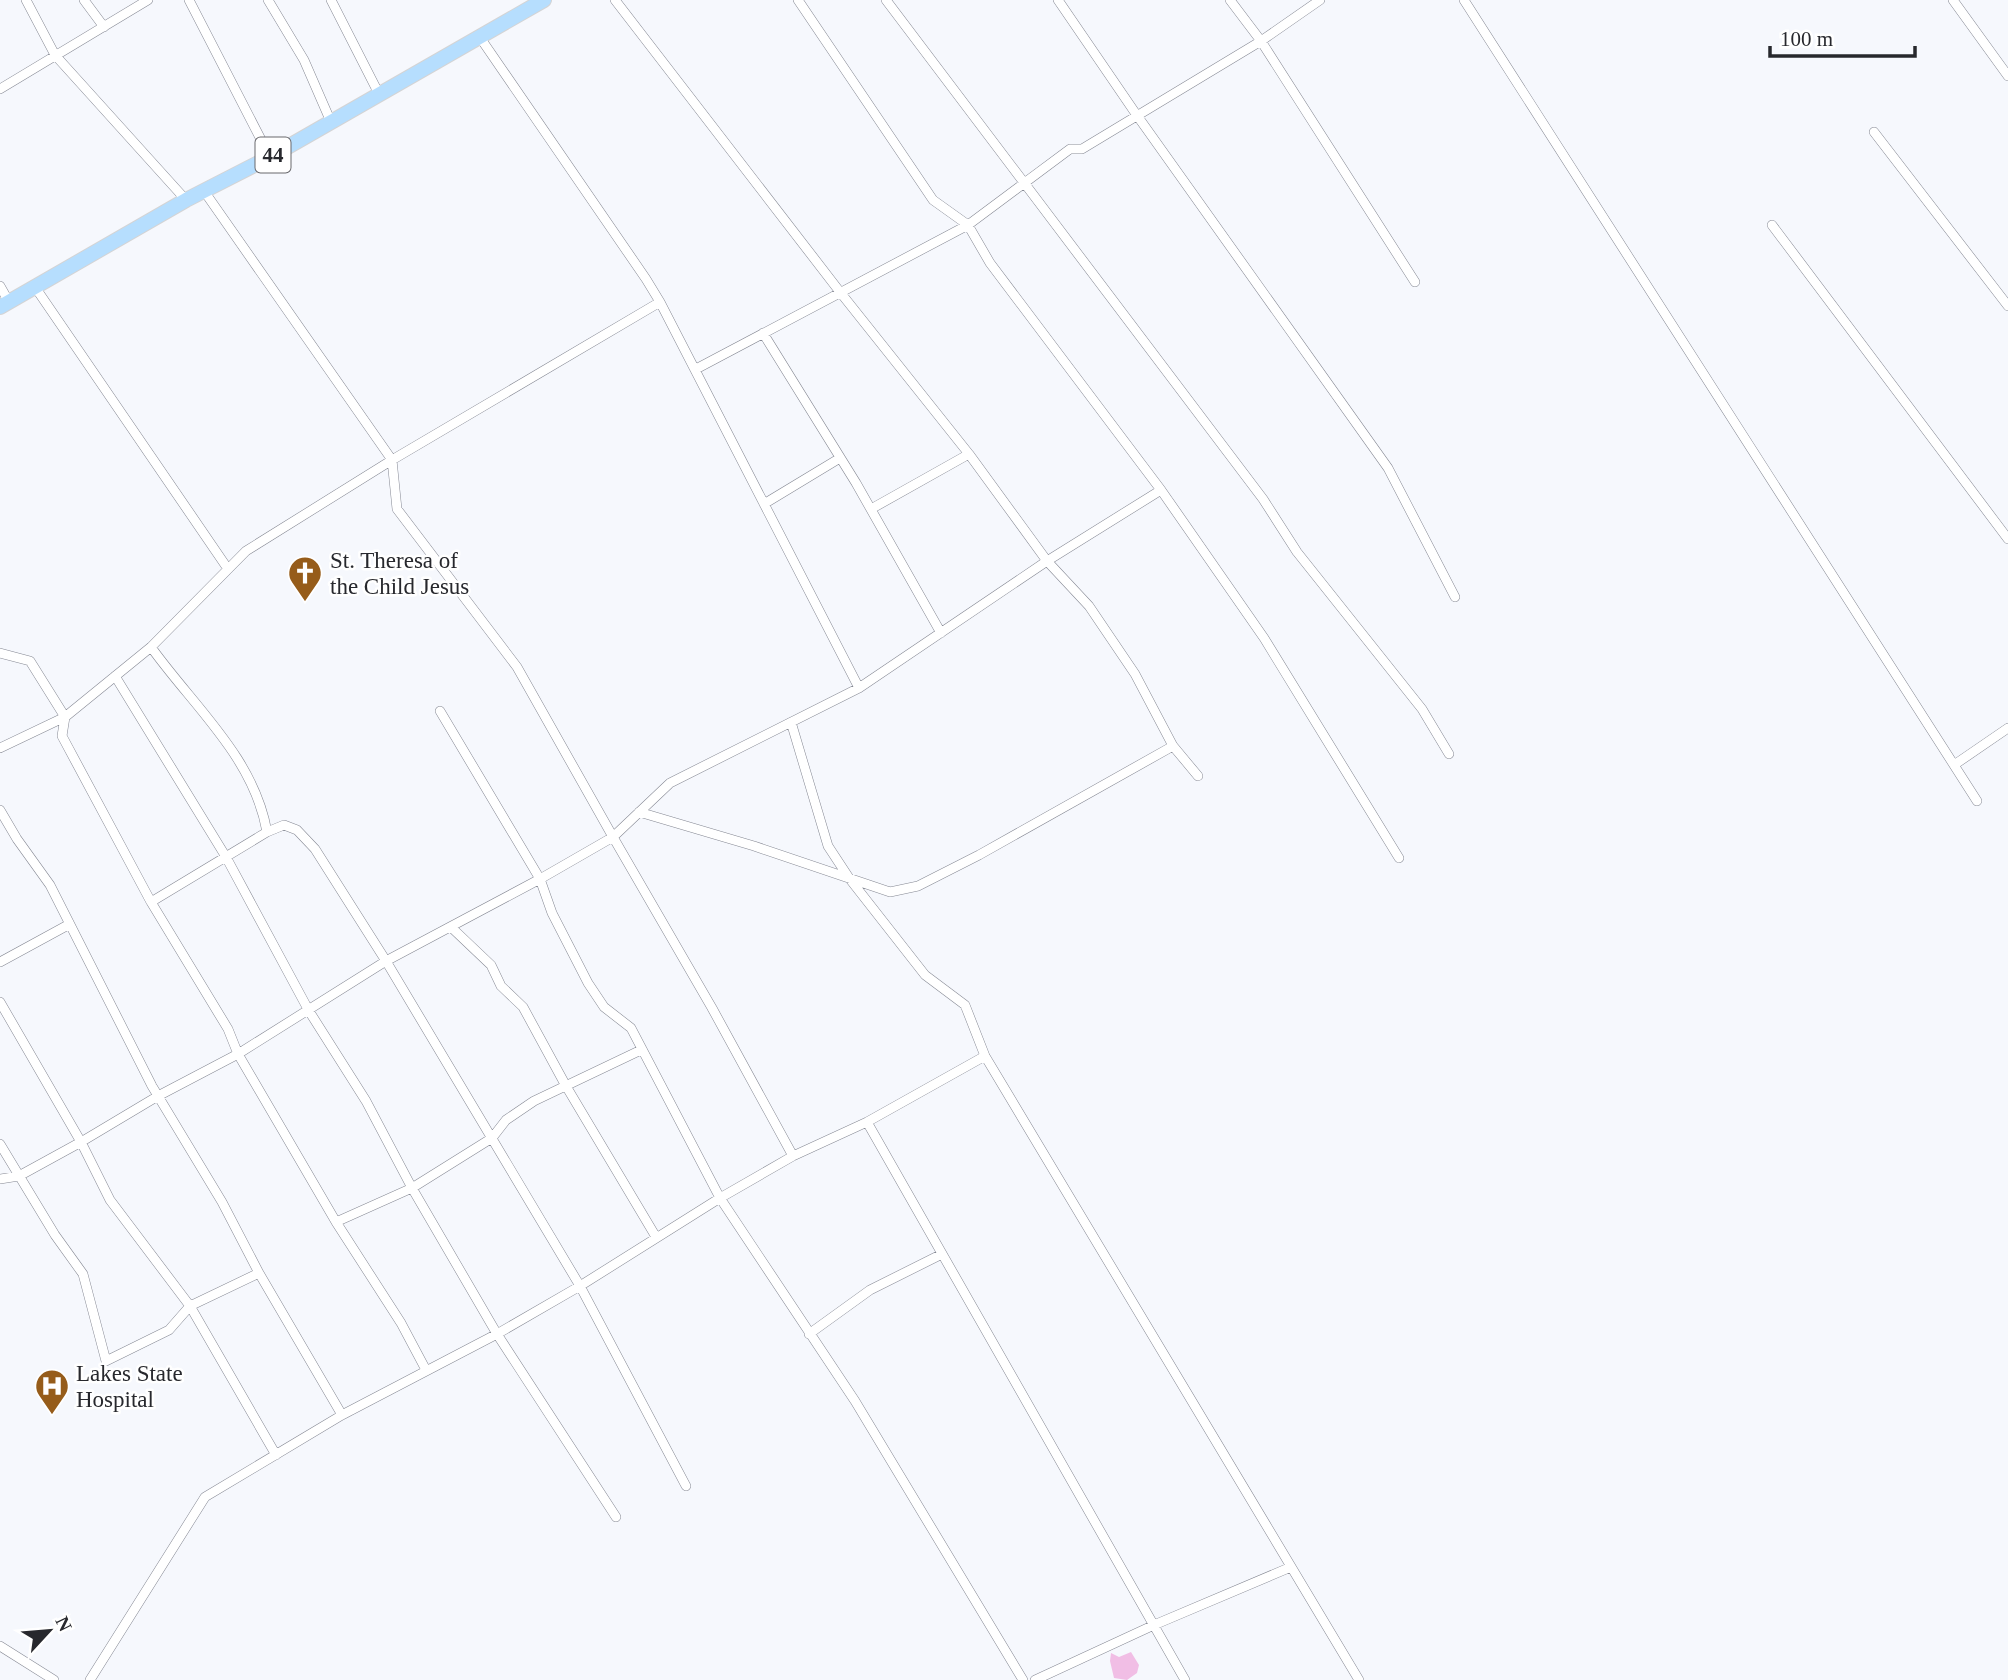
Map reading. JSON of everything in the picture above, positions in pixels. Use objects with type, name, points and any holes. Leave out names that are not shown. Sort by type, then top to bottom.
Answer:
[{"type":"main road","name":"44","points":[[4,304],[186,200],[270,157],[544,0]]},
{"type":"street","points":[[26,0],[55,55],[186,200]]},
{"type":"street","points":[[84,0],[104,27]]},
{"type":"street","points":[[0,89],[148,0]]},
{"type":"street","points":[[189,0],[270,157]]},
{"type":"street","points":[[268,0],[304,60],[331,122]]},
{"type":"street","points":[[331,0],[379,94]]},
{"type":"street","points":[[615,0],[840,292],[969,454],[1047,561],[1089,606],[1135,674],[1173,746],[1198,776]]},
{"type":"street","points":[[798,0],[933,200],[968,225],[990,263],[1161,490],[1264,638],[1399,858]]},
{"type":"street","points":[[886,0],[1263,499],[1297,552],[1422,709],[1449,754]]},
{"type":"street","points":[[1058,0],[1388,468],[1455,597]]},
{"type":"street","points":[[1230,0],[1261,41],[1415,282]]},
{"type":"street","points":[[696,369],[968,225],[1070,149],[1082,149],[1261,41],[1320,0]]},
{"type":"street","points":[[1464,0],[1977,801]]},
{"type":"street","points":[[1953,0],[2008,76]]},
{"type":"street","points":[[479,36],[632,257],[660,302],[859,688]]},
{"type":"street","points":[[1874,132],[2008,306]]},
{"type":"street","points":[[204,191],[392,460],[397,509],[517,667],[712,1008],[793,1156]]},
{"type":"street","points":[[1772,225],[2008,539]]},
{"type":"street","points":[[0,286],[4,304]]},
{"type":"street","points":[[35,287],[228,569]]},
{"type":"street","points":[[0,748],[65,717],[150,647],[246,551],[392,460],[660,302]]},
{"type":"street","points":[[763,333],[871,509],[941,633]]},
{"type":"street","points":[[871,509],[969,454]]},
{"type":"street","points":[[764,504],[840,458]]},
{"type":"street","points":[[0,1179],[19,1176],[81,1142],[158,1096],[238,1054],[386,961],[613,837],[670,783],[859,688],[1047,561],[1161,490]]},
{"type":"street","points":[[150,647],[239,759],[262,808],[267,832]]},
{"type":"street","points":[[0,653],[30,661],[65,717],[62,736],[151,902],[228,1028],[238,1054],[336,1222],[401,1323],[426,1370]]},
{"type":"street","points":[[115,676],[226,857],[309,1011],[366,1101],[412,1188],[497,1334],[616,1517]]},
{"type":"street","points":[[440,712],[540,879],[552,913],[588,983],[604,1007],[631,1028],[720,1198],[855,1401],[1023,1680]]},
{"type":"street","points":[[790,722],[828,846],[849,878],[925,975],[965,1005],[985,1056],[1359,1680]]},
{"type":"street","points":[[1954,765],[2008,729]]},
{"type":"street","points":[[639,812],[754,846],[890,892],[918,886],[979,856],[1173,746]]},
{"type":"street","points":[[0,810],[50,885],[68,925],[158,1096],[222,1202],[259,1273],[342,1415]]},
{"type":"street","points":[[151,902],[267,832],[284,825],[297,830],[315,849],[386,961],[580,1286],[686,1486]]},
{"type":"street","points":[[0,962],[68,925]]},
{"type":"street","points":[[451,927],[491,965],[501,986],[523,1007],[566,1086],[656,1237]]},
{"type":"street","points":[[0,1002],[81,1142],[110,1200],[190,1306],[275,1455]]},
{"type":"street","points":[[336,1222],[412,1188],[492,1138],[506,1120],[534,1101],[641,1050]]},
{"type":"street","points":[[90,1680],[205,1497],[342,1415],[497,1334],[580,1286],[656,1237],[793,1156],[867,1122],[985,1056]]},
{"type":"street","points":[[867,1122],[1185,1680]]},
{"type":"street","points":[[0,1144],[55,1235],[83,1274],[106,1361],[169,1330],[190,1306],[259,1273]]},
{"type":"street","points":[[809,1334],[870,1290],[942,1254]]},
{"type":"street","points":[[1035,1680],[1154,1625],[1291,1567]]},
{"type":"street","points":[[0,1646],[54,1680]]},
{"type":"shaded area","points":[[1131,1652],[1139,1665],[1137,1673],[1127,1680],[1114,1678],[1111,1653],[1119,1657]]},
{"type":"place","name":"St. Theresa of the Child Jesus","points":[[305,603]]},
{"type":"place","name":"Lakes State Hospital","points":[[52,1416]]}]
